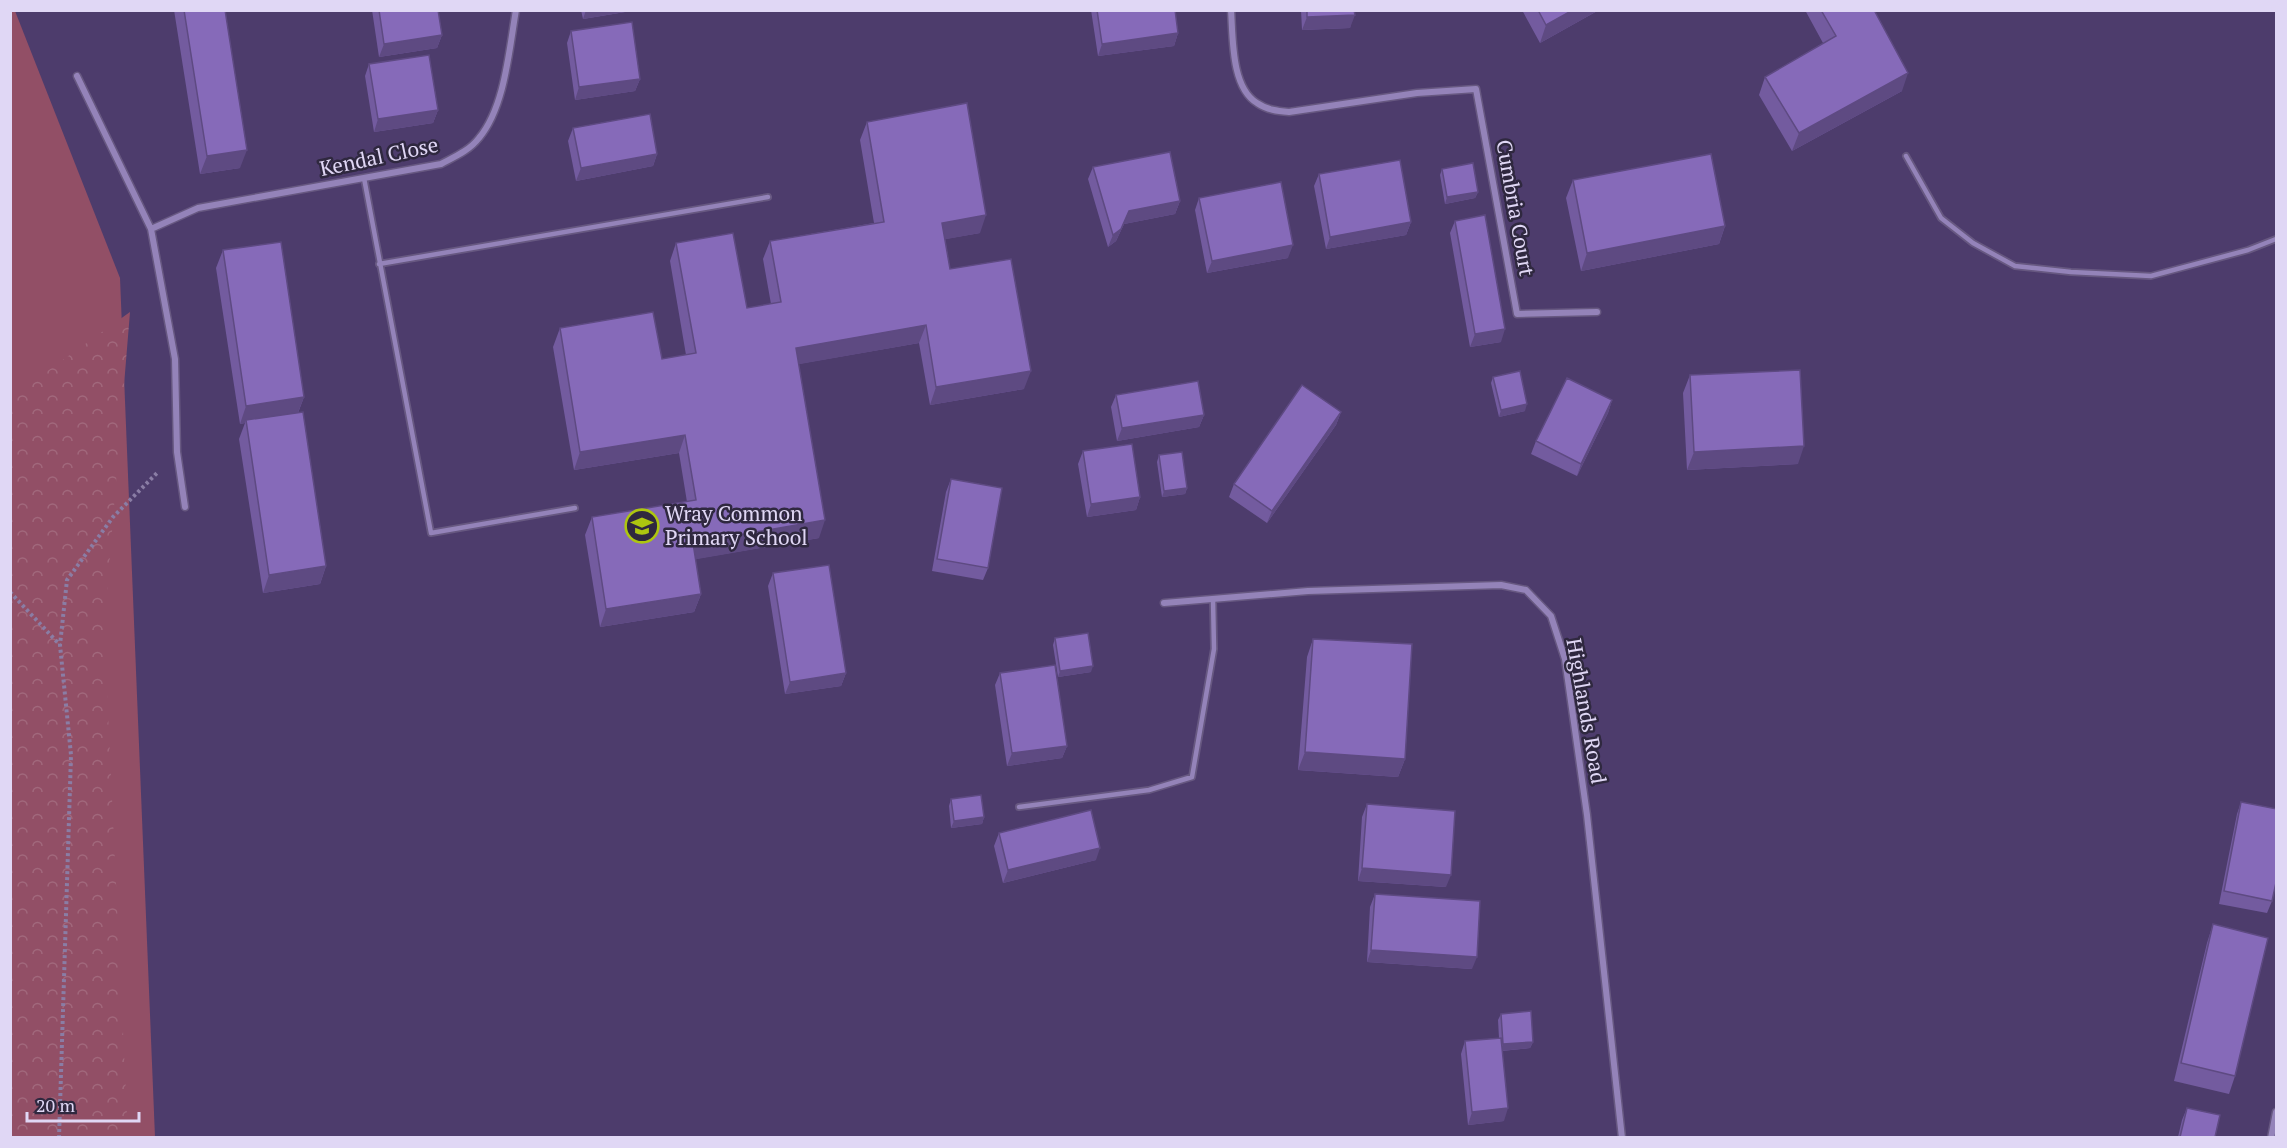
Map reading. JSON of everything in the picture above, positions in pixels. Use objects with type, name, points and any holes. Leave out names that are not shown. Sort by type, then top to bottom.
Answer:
[{"type":"street","name":"Kendal Close","points":[[150,229],[198,208],[441,164],[466,150],[479,139],[493,116],[503,81],[516,10]]},
{"type":"street","name":"Cumbria Court","points":[[1231,10],[1239,81],[1255,103],[1271,110],[1289,112],[1417,93],[1476,89],[1517,314],[1597,312]]},
{"type":"street","points":[[77,76],[150,229],[175,358],[177,453],[186,507]]},
{"type":"street","name":"Highlands Road","points":[[1164,603],[1308,591],[1501,585],[1526,591],[1551,616],[1565,659],[1585,803],[1622,1137]]},
{"type":"street","points":[[2271,1137],[2277,1112]]},
{"type":"lane","points":[[1906,156],[1941,218],[1972,243],[2015,266],[2071,272],[2151,276],[2248,250],[2277,239]]},
{"type":"lane","points":[[364,178],[431,533],[575,508]]},
{"type":"lane","points":[[379,264],[768,197]]},
{"type":"lane","points":[[1019,807],[1149,790],[1192,777],[1214,649],[1214,599]]},
{"type":"path","points":[[59,1137],[71,756],[60,645],[67,579],[113,517],[177,453]]},
{"type":"path","points":[[10,592],[60,645]]},
{"type":"green space","points":[[10,11],[15,11],[120,278],[155,1137],[11,1137]]},
{"type":"green space","points":[[130,312],[104,629],[128,1137],[11,1137],[11,397]]},
{"type":"building","points":[[184,10],[225,10],[247,150],[207,156]]},
{"type":"building","points":[[379,10],[438,10],[442,35],[384,44]]},
{"type":"building","points":[[1097,10],[1175,10],[1178,33],[1102,44]]},
{"type":"building","points":[[1307,10],[1354,10],[1355,15],[1307,17]]},
{"type":"building","points":[[1538,10],[1573,10],[1546,25]]},
{"type":"building","points":[[1821,10],[1874,10],[1908,73],[1799,133],[1765,77],[1836,36]]},
{"type":"building","points":[[632,22],[640,79],[579,87],[571,31]]},
{"type":"building","points":[[429,55],[438,110],[378,119],[369,64]]},
{"type":"building","points":[[967,103],[986,215],[942,223],[950,269],[1011,259],[1031,371],[936,387],[926,325],[796,348],[825,520],[693,543],[701,594],[606,609],[592,517],[696,500],[685,435],[580,452],[560,328],[653,312],[662,359],[696,353],[676,243],[733,233],[747,308],[781,302],[770,241],[884,222],[867,122]]},
{"type":"building","points":[[650,114],[657,154],[581,168],[573,128]]},
{"type":"building","points":[[1170,152],[1180,201],[1129,211],[1121,229],[1113,235],[1093,167]]},
{"type":"building","points":[[1711,154],[1725,226],[1587,253],[1573,180]]},
{"type":"building","points":[[1400,160],[1411,222],[1330,237],[1319,174]]},
{"type":"building","points":[[1473,163],[1478,192],[1447,197],[1442,169]]},
{"type":"building","points":[[1281,182],[1293,245],[1212,261],[1199,198]]},
{"type":"building","points":[[1485,215],[1505,329],[1475,334],[1455,221]]},
{"type":"building","points":[[281,242],[304,397],[246,406],[223,250]]},
{"type":"building","points":[[1800,370],[1804,446],[1694,452],[1690,375]]},
{"type":"building","points":[[1520,371],[1527,404],[1501,410],[1493,377]]},
{"type":"building","points":[[1567,378],[1612,400],[1581,464],[1536,441]]},
{"type":"building","points":[[1198,381],[1204,415],[1122,428],[1116,395]]},
{"type":"building","points":[[1302,385],[1341,412],[1272,511],[1234,484]]},
{"type":"building","points":[[303,412],[326,566],[269,575],[246,420]]},
{"type":"building","points":[[1132,444],[1140,497],[1091,504],[1083,451]]},
{"type":"building","points":[[1182,452],[1187,488],[1164,491],[1159,455]]},
{"type":"building","points":[[951,479],[1002,488],[988,568],[937,559]]},
{"type":"building","points":[[829,565],[846,673],[790,682],[773,573]]},
{"type":"building","points":[[1088,633],[1093,666],[1060,671],[1055,638]]},
{"type":"building","points":[[1313,639],[1412,644],[1405,759],[1305,752]]},
{"type":"building","points":[[1055,665],[1067,746],[1012,753],[1000,673]]},
{"type":"building","points":[[981,795],[984,817],[954,821],[951,799]]},
{"type":"building","points":[[2241,802],[2277,809],[2277,878],[2272,901],[2224,891]]},
{"type":"building","points":[[1367,804],[1455,811],[1451,875],[1362,868]]},
{"type":"building","points":[[1091,810],[1100,848],[1008,870],[999,833]]},
{"type":"building","points":[[1375,894],[1480,901],[1477,957],[1371,950]]},
{"type":"building","points":[[2213,924],[2268,938],[2235,1076],[2181,1063]]},
{"type":"building","points":[[1531,1011],[1533,1042],[1503,1044],[1501,1014]]},
{"type":"building","points":[[1501,1038],[1508,1108],[1472,1112],[1465,1041]]},
{"type":"building","points":[[2187,1108],[2220,1115],[2215,1137],[2180,1137]]},
{"type":"place","name":"Wray Common Primary School","points":[[642,526]]}]
